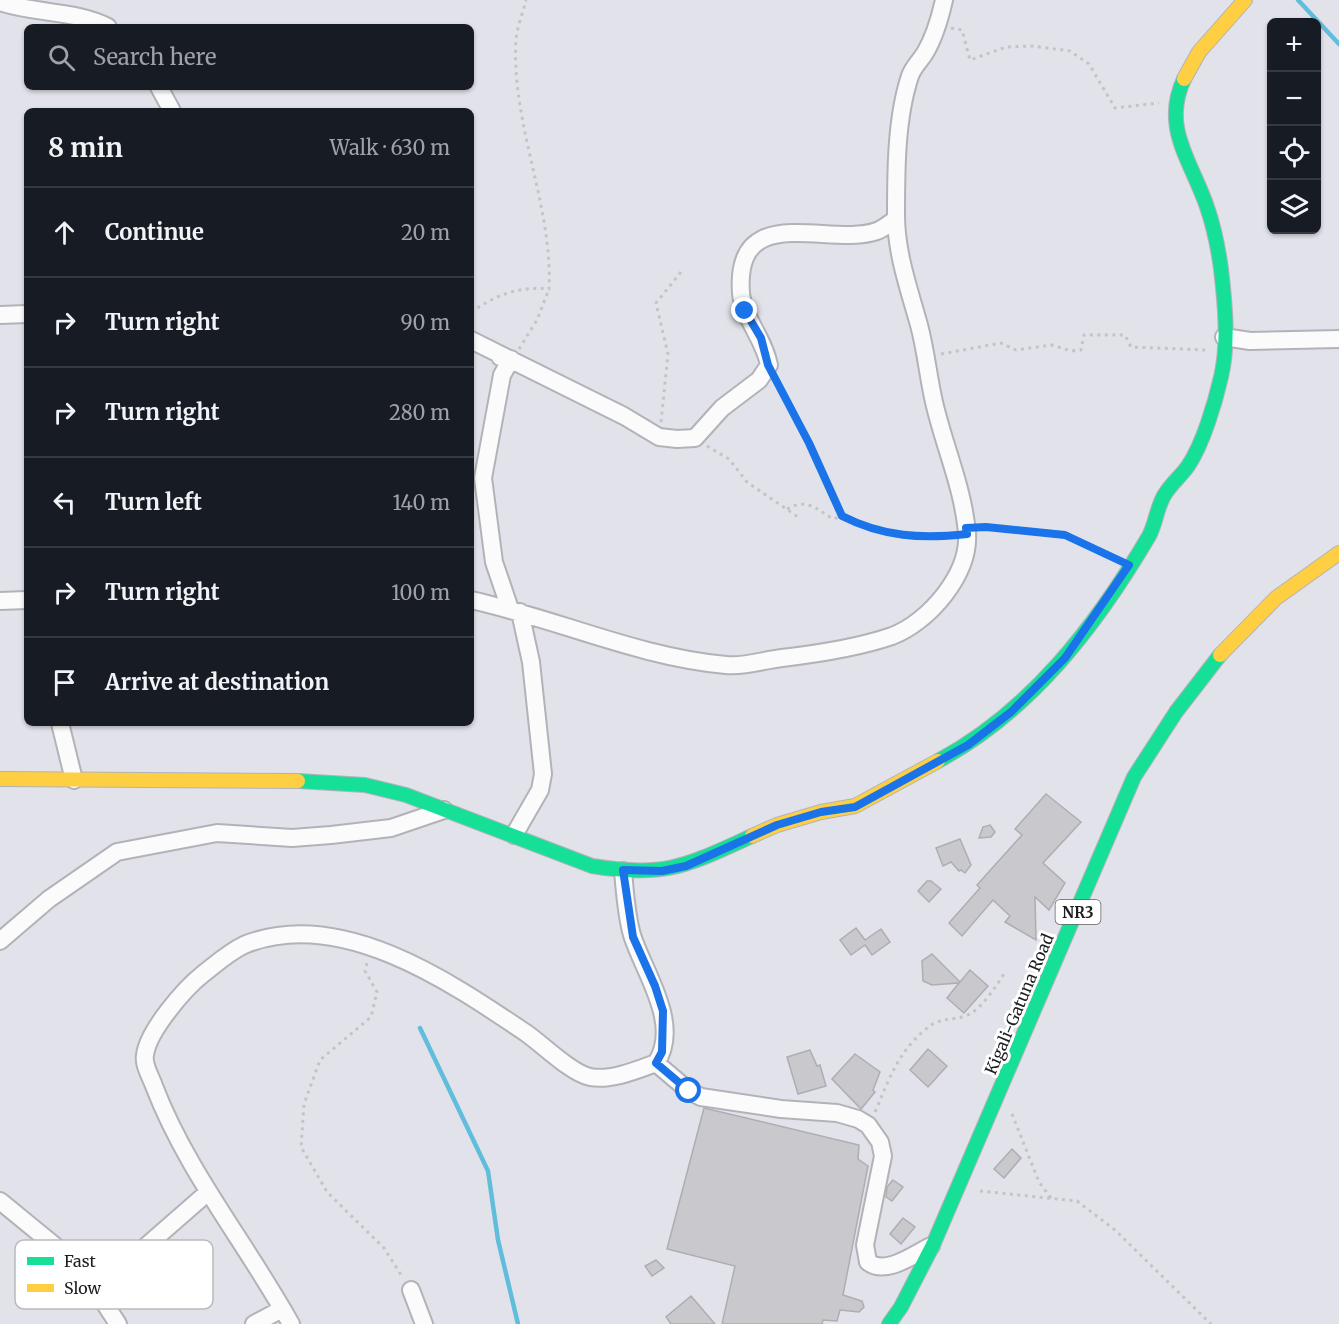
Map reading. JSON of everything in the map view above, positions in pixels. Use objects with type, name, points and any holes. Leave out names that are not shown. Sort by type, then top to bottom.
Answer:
[{"type":"main road","points":[[0,780],[267,779],[333,782],[380,788],[514,835],[568,859],[592,866],[623,870],[662,871],[686,866],[777,825],[821,812],[855,807],[968,745],[1018,705],[1065,658],[1150,534],[1164,495],[1189,465],[1213,407],[1222,374],[1224,344],[1216,236],[1207,205],[1184,157],[1174,113],[1187,71],[1199,52],[1245,0]]},
{"type":"main road","name":"Kigali-Gatuna Road","points":[[889,1324],[901,1307],[933,1245],[998,1097],[1054,960],[1079,910],[1134,777],[1163,729],[1227,644],[1286,587],[1339,553]]},
{"type":"street","points":[[474,601],[515,610],[657,653],[693,661],[745,666],[893,636],[924,616],[940,598],[957,575],[966,550],[966,531],[961,495],[933,400],[927,356],[901,259],[896,219],[900,140],[907,89],[911,74],[938,26],[944,0]]},
{"type":"street","points":[[0,2],[41,12],[93,20],[102,24]]},
{"type":"street","points":[[161,90],[170,108]]},
{"type":"street","points":[[474,341],[624,416],[659,437],[695,438],[722,408],[759,380],[768,365],[761,338],[745,311],[741,295],[741,276],[752,248],[763,238],[780,234],[812,232],[861,234],[877,231],[896,219]]},
{"type":"street","points":[[0,315],[24,314]]},
{"type":"street","points":[[1224,344],[1250,341],[1339,339]]},
{"type":"street","points":[[474,352],[511,359]]},
{"type":"street","points":[[511,359],[502,375],[483,478],[494,562],[515,610],[531,662],[543,774],[540,790],[514,835]]},
{"type":"street","points":[[0,601],[24,601]]},
{"type":"street","points":[[61,726],[74,780]]},
{"type":"street","points":[[0,940],[49,899],[117,852],[217,833],[292,838],[391,828],[444,810]]},
{"type":"street","points":[[291,1324],[207,1193],[164,1112],[145,1061],[146,1049],[161,1022],[194,982],[244,945],[309,934],[350,939],[372,947],[441,982],[505,1019],[586,1076],[610,1076],[656,1063],[662,1052],[663,1011],[655,986],[633,937],[623,870]]},
{"type":"street","points":[[656,1063],[689,1091],[701,1097],[781,1109],[837,1113],[868,1125],[880,1142],[883,1156],[865,1245],[868,1262],[873,1266],[885,1267],[933,1245]]},
{"type":"street","points":[[153,1240],[207,1193]]},
{"type":"street","points":[[0,1201],[48,1240]]},
{"type":"street","points":[[411,1290],[424,1324]]},
{"type":"street","points":[[108,1309],[118,1324]]},
{"type":"street","points":[[254,1324],[282,1309]]},
{"type":"path","points":[[511,359],[526,341],[549,289],[548,248],[520,116],[516,39],[526,0]]},
{"type":"path","points":[[938,26],[962,30],[970,60],[1006,47],[1032,46],[1070,51],[1089,64],[1115,108],[1176,102]]},
{"type":"path","points":[[659,437],[668,354],[656,303],[681,273]]},
{"type":"path","points":[[474,310],[498,294],[527,287],[549,289]]},
{"type":"path","points":[[927,356],[1001,344],[1016,350],[1052,345],[1071,351],[1081,350],[1084,335],[1125,335],[1131,347],[1224,344]]},
{"type":"path","points":[[768,365],[809,443],[842,516]]},
{"type":"path","points":[[695,438],[729,459],[747,482],[798,517]]},
{"type":"path","points":[[787,509],[798,502],[810,504],[833,519],[842,516],[883,533],[907,537],[935,538],[986,527],[1065,535],[1129,565]]},
{"type":"path","points":[[372,947],[365,971],[377,992],[371,1017],[320,1060],[304,1104],[301,1147],[327,1192],[384,1248],[411,1290]]},
{"type":"path","points":[[868,1125],[890,1072],[926,1028],[946,1018],[966,1016],[991,994],[1005,972]]},
{"type":"path","points":[[998,1097],[1009,1107],[1039,1182],[1051,1198]]},
{"type":"path","points":[[958,1188],[1077,1201],[1115,1230],[1211,1324]]},
{"type":"building","points":[[1046,794],[1081,822],[1043,863],[1065,883],[1049,910],[1035,897],[1036,940],[1005,922],[1010,916],[993,900],[962,936],[949,923],[980,888],[977,885],[1022,835],[1015,829]]},
{"type":"building","points":[[990,825],[995,832],[991,837],[979,838],[983,827]]},
{"type":"building","points":[[960,839],[971,865],[965,873],[959,871],[951,862],[943,866],[936,848]]},
{"type":"building","points":[[927,881],[931,881],[941,889],[929,902],[918,891]]},
{"type":"building","points":[[856,928],[865,940],[881,929],[890,942],[872,955],[865,945],[851,955],[840,940]]},
{"type":"building","points":[[932,954],[960,982],[970,970],[988,986],[964,1013],[947,998],[959,983],[932,985],[923,981],[922,961]]},
{"type":"building","points":[[928,1049],[947,1066],[928,1087],[910,1070]]},
{"type":"building","points":[[810,1050],[817,1066],[820,1065],[826,1086],[798,1094],[787,1057]]},
{"type":"building","points":[[855,1054],[880,1072],[873,1090],[875,1092],[861,1109],[832,1079]]},
{"type":"building","points":[[704,1108],[859,1145],[858,1159],[868,1166],[843,1295],[862,1301],[864,1307],[859,1312],[840,1310],[837,1321],[823,1320],[822,1324],[722,1324],[735,1266],[667,1249]]},
{"type":"building","points":[[1012,1149],[1021,1158],[1004,1178],[994,1169]]},
{"type":"building","points":[[893,1180],[903,1187],[892,1201],[886,1197],[887,1187]]},
{"type":"building","points":[[903,1218],[915,1227],[901,1244],[890,1234]]},
{"type":"building","points":[[656,1260],[664,1268],[652,1276],[645,1266]]},
{"type":"building","points":[[691,1296],[715,1324],[671,1324],[666,1317]]},
{"type":"waterway","points":[[1298,0],[1339,44]]},
{"type":"waterway","points":[[420,1028],[488,1171],[498,1240],[518,1324]]},
{"type":"traffic: fast","points":[[938,761],[972,741],[1032,692],[1083,634],[1107,602],[1149,536],[1162,499],[1188,466],[1208,423],[1223,364],[1226,337],[1225,309],[1216,237],[1177,129],[1178,97],[1184,79]]},
{"type":"traffic: fast","points":[[889,1324],[901,1307],[933,1245],[1134,777],[1176,712],[1220,655]]},
{"type":"traffic: fast","points":[[298,781],[365,785],[406,795],[592,866],[639,871],[675,867],[752,836]]},
{"type":"traffic: slow","points":[[1184,79],[1199,52],[1245,0]]},
{"type":"traffic: slow","points":[[1220,655],[1276,598],[1339,553]]},
{"type":"traffic: slow","points":[[752,836],[777,825],[821,812],[855,806],[938,761]]},
{"type":"traffic: slow","points":[[0,779],[298,781]]},
{"type":"route","points":[[689,1091],[656,1063],[662,1052],[663,1011],[655,986],[633,937],[628,917],[623,870],[662,871],[686,866],[777,825],[821,812],[855,807],[968,745],[1011,712],[1065,658],[1129,565],[1065,535],[986,527],[966,528],[967,534],[935,538],[907,537],[883,533],[842,516],[809,443],[768,365],[761,338],[745,311]]}]
